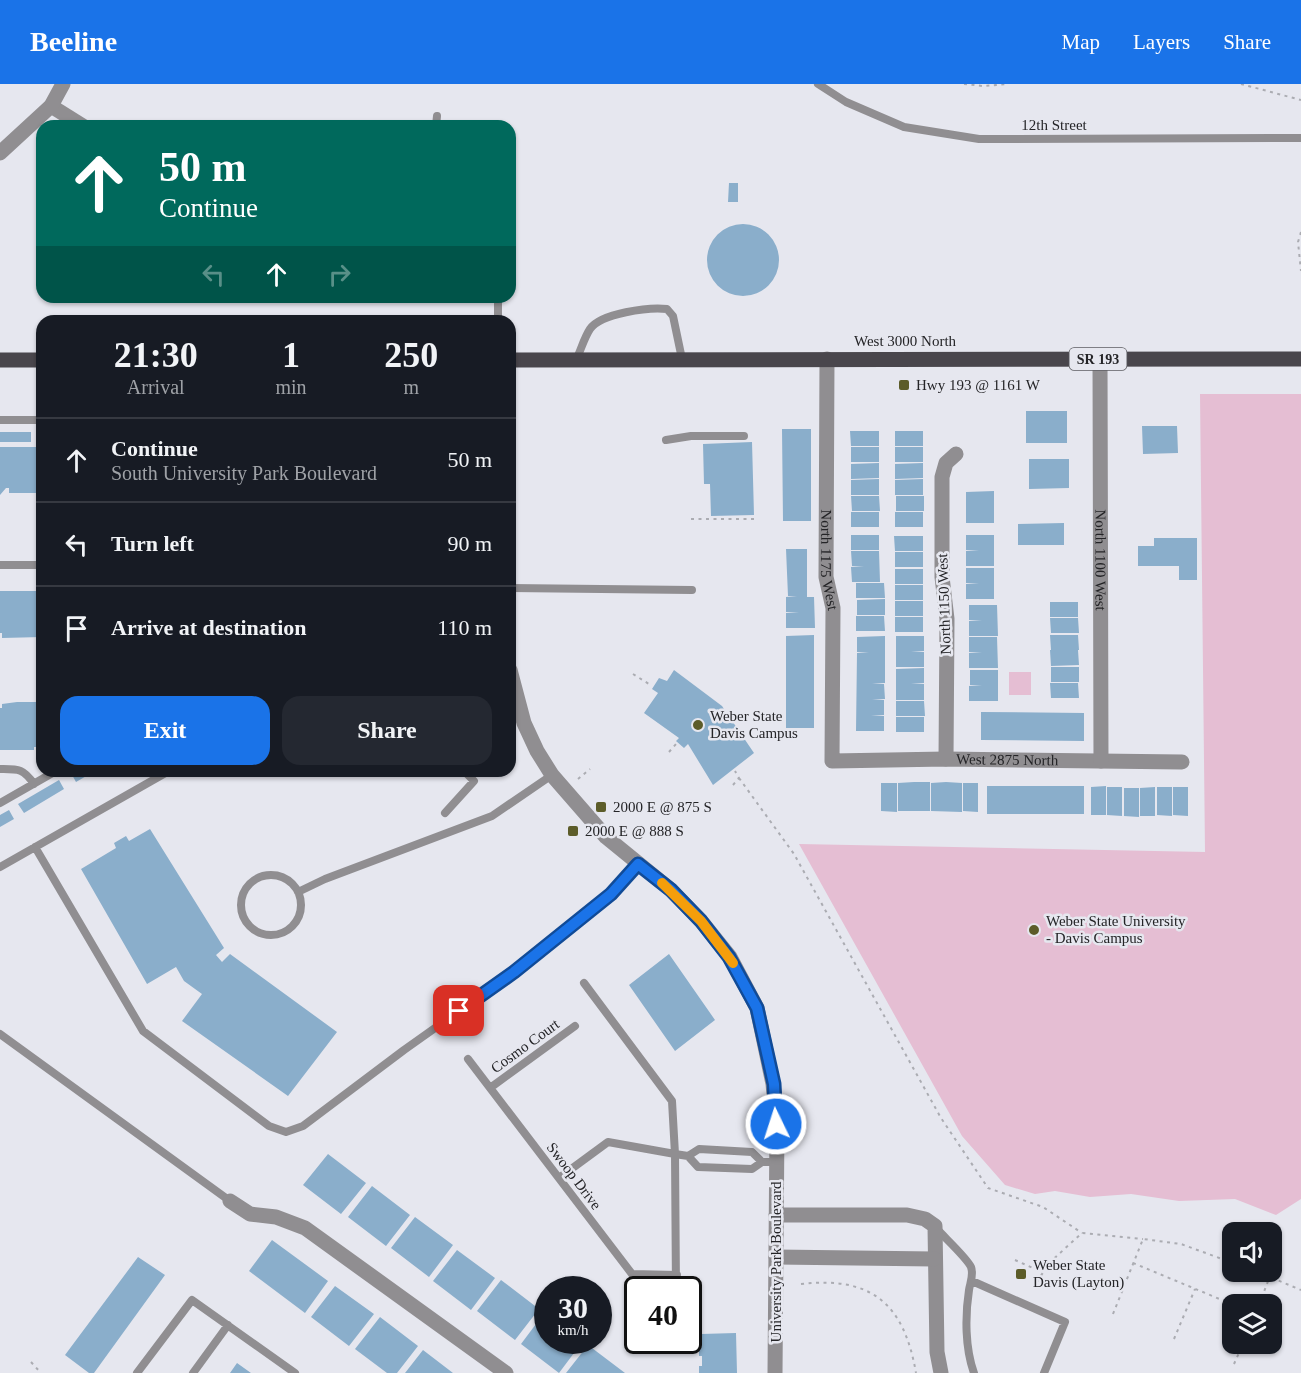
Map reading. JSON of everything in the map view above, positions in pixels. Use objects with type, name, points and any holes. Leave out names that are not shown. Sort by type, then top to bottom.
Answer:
[{"type":"main road","name":"West 3000 North","points":[[516,360],[1301,359]]},
{"type":"main road","points":[[0,360],[36,360]]},
{"type":"street","points":[[0,153],[51,106],[63,84]]},
{"type":"street","points":[[51,106],[73,120]]},
{"type":"street","name":"North 1100 West","points":[[1100,358],[1101,761]]},
{"type":"street","name":"North 1175 West","points":[[827,359],[826,577],[833,608],[832,761]]},
{"type":"street","name":"North 1150 West","points":[[946,759],[947,620],[942,577],[942,477],[946,463],[956,454]]},
{"type":"street","name":"University Park Boulevard","points":[[516,693],[524,723],[537,751],[552,775],[606,837],[671,890],[701,921],[729,957],[757,1008],[774,1084],[769,1162],[776,1215],[775,1373]]},
{"type":"street","name":"West 2875 North","points":[[832,761],[946,759],[1182,762]]},
{"type":"street","points":[[230,1201],[250,1214],[276,1217],[305,1228],[506,1373]]},
{"type":"street","points":[[776,1215],[907,1215],[925,1219],[935,1226],[937,1352],[941,1373]]},
{"type":"street","points":[[776,1257],[934,1259]]},
{"type":"lane","name":"12th Street","points":[[818,84],[846,102],[904,127],[979,139],[1301,138]]},
{"type":"lane","points":[[576,360],[591,327],[610,317],[653,308],[667,309],[673,316],[682,359]]},
{"type":"lane","points":[[0,420],[36,420]]},
{"type":"lane","points":[[666,440],[691,436],[744,436]]},
{"type":"lane","points":[[0,565],[36,565]]},
{"type":"lane","points":[[516,588],[692,590]]},
{"type":"lane","points":[[0,769],[19,769],[27,774],[34,784]]},
{"type":"lane","points":[[298,892],[325,879],[492,816],[552,775]]},
{"type":"lane","points":[[0,803],[46,777]]},
{"type":"lane","points":[[0,867],[158,777]]},
{"type":"lane","points":[[445,813],[474,781],[470,777]]},
{"type":"lane","points":[[35,847],[143,1030],[269,1126],[286,1132],[303,1126],[404,1050],[514,972],[611,894],[638,864]]},
{"type":"lane","points":[[264,875],[284,877],[298,892],[301,906],[299,916],[290,928],[281,933],[263,934],[246,922],[241,902],[247,887],[254,880],[264,875]]},
{"type":"lane","points":[[584,983],[672,1101],[676,1275]]},
{"type":"lane","name":"Cosmo Court","points":[[490,1088],[575,1026]]},
{"type":"lane","points":[[0,1034],[230,1201]]},
{"type":"lane","name":"Swoop Drive","points":[[468,1059],[632,1274],[676,1275]]},
{"type":"lane","points":[[559,1178],[608,1142],[688,1156],[698,1167],[752,1169],[769,1162]]},
{"type":"lane","points":[[688,1156],[699,1149],[752,1152],[769,1162]]},
{"type":"lane","points":[[935,1226],[971,1267],[972,1281],[969,1289],[967,1328],[969,1356],[974,1373]]},
{"type":"lane","points":[[972,1281],[1065,1322],[1044,1373]]},
{"type":"lane","points":[[137,1373],[192,1300],[295,1373]]},
{"type":"lane","points":[[193,1373],[228,1325]]},
{"type":"path","points":[[964,84],[983,86],[1008,84]]},
{"type":"path","points":[[1241,84],[1301,100]]},
{"type":"path","points":[[1301,232],[1298,242],[1301,271]]},
{"type":"path","points":[[691,519],[755,519]]},
{"type":"path","points":[[633,674],[649,684]]},
{"type":"path","points":[[669,752],[676,744]]},
{"type":"path","points":[[578,779],[590,769]]},
{"type":"path","points":[[735,771],[794,854],[942,1118],[988,1188],[1043,1207],[1082,1233],[1181,1244],[1222,1259]]},
{"type":"path","points":[[733,785],[739,778]]},
{"type":"path","points":[[1037,1282],[1042,1272],[1082,1233]]},
{"type":"path","points":[[1113,1314],[1143,1239]]},
{"type":"path","points":[[1015,1260],[1042,1272]]},
{"type":"path","points":[[1133,1263],[1222,1300]]},
{"type":"path","points":[[801,1284],[820,1281],[844,1282],[876,1296],[899,1320],[911,1350],[916,1373]]},
{"type":"path","points":[[1282,1281],[1301,1290]]},
{"type":"path","points":[[1174,1339],[1195,1289]]},
{"type":"path","points":[[1234,1364],[1238,1354]]},
{"type":"path","points":[[31,1362],[41,1373]]},
{"type":"shaded area","points":[[1200,394],[1301,394],[1301,1199],[1276,1215],[1235,1199],[1179,1201],[1131,1194],[1090,1197],[1055,1191],[1035,1194],[1005,1185],[962,1136],[799,844],[1205,852]]},
{"type":"shaded area","points":[[1009,672],[1031,672],[1031,695],[1009,695]]},
{"type":"building","points":[[729,183],[738,183],[738,202],[728,202]]},
{"type":"building","points":[[743,224],[763,230],[773,240],[779,260],[773,280],[763,290],[743,296],[723,290],[713,280],[707,260],[713,240],[723,230]]},
{"type":"building","points":[[1026,411],[1067,411],[1067,443],[1026,443]]},
{"type":"building","points":[[1142,426],[1177,426],[1178,453],[1143,454]]},
{"type":"building","points":[[782,429],[811,429],[811,521],[783,521]]},
{"type":"building","points":[[850,431],[879,431],[879,446],[851,446]]},
{"type":"building","points":[[895,431],[923,431],[923,446],[895,446]]},
{"type":"building","points":[[0,432],[31,432],[31,442],[0,442]]},
{"type":"building","points":[[752,442],[754,515],[711,516],[710,484],[704,484],[703,444]]},
{"type":"building","points":[[0,447],[36,447],[36,493],[9,493],[9,488],[6,488],[0,495]]},
{"type":"building","points":[[851,447],[879,447],[879,462],[851,462]]},
{"type":"building","points":[[895,447],[923,447],[923,462],[895,462]]},
{"type":"building","points":[[1029,459],[1069,459],[1069,488],[1029,489]]},
{"type":"building","points":[[879,463],[879,478],[851,479],[851,464]]},
{"type":"building","points":[[923,463],[923,478],[895,479],[895,464]]},
{"type":"building","points":[[879,479],[879,495],[851,495],[851,480]]},
{"type":"building","points":[[923,479],[923,495],[895,495],[895,480]]},
{"type":"building","points":[[994,491],[994,523],[966,523],[966,492]]},
{"type":"building","points":[[851,496],[879,496],[880,511],[852,511]]},
{"type":"building","points":[[896,496],[924,496],[924,511],[896,511]]},
{"type":"building","points":[[851,512],[879,512],[879,527],[851,527]]},
{"type":"building","points":[[895,512],[923,512],[923,527],[895,527]]},
{"type":"building","points":[[1064,523],[1064,545],[1018,545],[1018,524]]},
{"type":"building","points":[[851,535],[879,535],[879,550],[851,550]]},
{"type":"building","points":[[966,535],[994,535],[994,566],[966,566],[966,551],[979,550],[966,550]]},
{"type":"building","points":[[894,536],[923,536],[923,551],[895,551]]},
{"type":"building","points":[[1154,538],[1197,538],[1197,580],[1179,580],[1179,566],[1138,566],[1138,546],[1154,546]]},
{"type":"building","points":[[786,549],[807,549],[807,597],[814,597],[815,628],[786,628],[786,613],[799,612],[786,612],[786,597],[797,596],[788,596]]},
{"type":"building","points":[[851,551],[879,551],[880,582],[852,582],[851,567],[864,566],[852,566]]},
{"type":"building","points":[[895,552],[923,552],[923,567],[895,567]]},
{"type":"building","points":[[966,568],[994,568],[994,599],[966,599],[966,584],[979,583],[966,583]]},
{"type":"building","points":[[895,569],[923,569],[923,584],[895,584]]},
{"type":"building","points":[[856,583],[884,583],[885,598],[856,598]]},
{"type":"building","points":[[895,585],[923,585],[923,600],[895,600]]},
{"type":"building","points":[[0,591],[36,591],[36,637],[2,638],[2,633],[0,633]]},
{"type":"building","points":[[885,599],[885,615],[857,615],[857,600]]},
{"type":"building","points":[[895,601],[923,601],[923,616],[895,616]]},
{"type":"building","points":[[1050,602],[1078,602],[1078,617],[1050,617]]},
{"type":"building","points":[[969,605],[997,605],[998,636],[969,636],[969,621],[982,620],[969,620]]},
{"type":"building","points":[[856,616],[884,616],[885,631],[856,631]]},
{"type":"building","points":[[895,617],[923,617],[923,632],[895,632]]},
{"type":"building","points":[[1050,618],[1078,618],[1079,633],[1051,633]]},
{"type":"building","points":[[814,635],[814,728],[786,728],[786,636]]},
{"type":"building","points":[[1050,635],[1078,635],[1079,650],[1051,650]]},
{"type":"building","points":[[885,636],[885,683],[872,683],[884,684],[885,699],[872,699],[884,700],[884,715],[871,715],[884,716],[884,731],[856,731],[857,653],[869,653],[857,652],[857,637]]},
{"type":"building","points":[[896,636],[924,636],[924,651],[911,652],[924,652],[924,667],[896,667]]},
{"type":"building","points":[[969,637],[997,637],[998,668],[969,668],[969,653],[982,652],[969,652]]},
{"type":"building","points":[[1050,650],[1078,650],[1079,665],[1051,666]]},
{"type":"building","points":[[1051,667],[1079,667],[1079,682],[1051,682]]},
{"type":"building","points":[[924,668],[924,683],[911,684],[924,684],[924,700],[896,700],[896,669]]},
{"type":"building","name":"Weber State Davis Campus","points":[[674,670],[722,706],[754,753],[713,785],[688,744],[684,748],[676,741],[679,738],[644,713],[658,693],[652,689],[659,678],[667,681]]},
{"type":"building","points":[[970,670],[998,670],[998,701],[969,701],[969,686],[982,685],[970,685]]},
{"type":"building","points":[[1050,683],[1078,683],[1079,698],[1051,698]]},
{"type":"building","points":[[896,701],[924,701],[925,716],[896,716]]},
{"type":"building","points":[[36,702],[36,747],[34,750],[0,750],[0,708],[2,704]]},
{"type":"building","points":[[981,712],[1084,713],[1084,741],[981,740]]},
{"type":"building","points":[[896,717],[924,717],[924,732],[896,732]]},
{"type":"building","points":[[73,777],[85,777],[76,782]]},
{"type":"building","points":[[59,780],[64,789],[24,813],[18,804]]},
{"type":"building","points":[[930,782],[930,811],[898,811],[898,783]]},
{"type":"building","points":[[881,783],[897,783],[897,812],[881,811]]},
{"type":"building","points":[[931,783],[962,783],[962,812],[931,811]]},
{"type":"building","points":[[963,783],[978,783],[978,812],[963,811]]},
{"type":"building","points":[[987,786],[1084,786],[1084,814],[987,814]]},
{"type":"building","points":[[1106,786],[1106,815],[1091,815],[1091,787]]},
{"type":"building","points":[[1107,787],[1122,787],[1122,816],[1107,815]]},
{"type":"building","points":[[1155,787],[1155,816],[1140,816],[1140,788]]},
{"type":"building","points":[[1157,787],[1172,787],[1172,816],[1157,815]]},
{"type":"building","points":[[1173,787],[1188,787],[1188,816],[1173,815]]},
{"type":"building","points":[[1124,788],[1139,788],[1139,817],[1124,816]]},
{"type":"building","points":[[9,810],[14,819],[0,827],[0,815]]},
{"type":"building","points":[[150,829],[224,948],[216,955],[222,962],[230,954],[337,1032],[288,1096],[182,1021],[202,994],[184,981],[176,967],[147,984],[81,869],[116,848],[114,843],[126,836],[129,841]]},
{"type":"building","points":[[669,954],[715,1020],[675,1051],[629,985]]},
{"type":"building","points":[[328,1154],[366,1183],[341,1214],[303,1185]]},
{"type":"building","points":[[372,1186],[410,1215],[386,1246],[348,1217]]},
{"type":"building","points":[[415,1217],[453,1245],[429,1277],[391,1248]]},
{"type":"building","points":[[272,1240],[328,1281],[305,1313],[249,1271]]},
{"type":"building","points":[[457,1250],[495,1278],[471,1310],[433,1281]]},
{"type":"building","points":[[138,1257],[165,1275],[94,1373],[89,1373],[65,1355]]},
{"type":"building","points":[[501,1280],[534,1305],[534,1315],[515,1340],[477,1311]]},
{"type":"building","points":[[335,1286],[374,1314],[349,1346],[311,1317]]},
{"type":"building","points":[[380,1317],[418,1346],[397,1373],[387,1373],[355,1349]]},
{"type":"building","points":[[534,1327],[534,1354],[521,1344]]},
{"type":"building","points":[[736,1333],[737,1373],[699,1373],[699,1366],[702,1366],[702,1356],[699,1354],[702,1354],[702,1334]]},
{"type":"building","points":[[423,1350],[453,1373],[405,1373]]},
{"type":"building","points":[[534,1354],[573,1354],[559,1373]]},
{"type":"building","points":[[581,1354],[600,1354],[625,1373],[566,1373]]},
{"type":"building","points":[[237,1363],[251,1373],[230,1373]]},
{"type":"slow traffic","points":[[662,883],[701,921],[733,963]]},
{"type":"place","name":"Hwy 193 @ 1161 W","points":[[904,385]]},
{"type":"place","name":"Weber State Davis Campus","points":[[698,725]]},
{"type":"place","name":"2000 E @ 875 S","points":[[601,807]]},
{"type":"place","name":"2000 E @ 888 S","points":[[573,831]]},
{"type":"place","name":"Weber State University - Davis Campus","points":[[1034,930]]},
{"type":"place","name":"Weber State Davis (Layton)","points":[[1021,1274]]},
{"type":"route","points":[[459,1011],[514,972],[611,894],[638,864],[671,890],[701,921],[729,957],[757,1008],[774,1084],[776,1124]]}]
